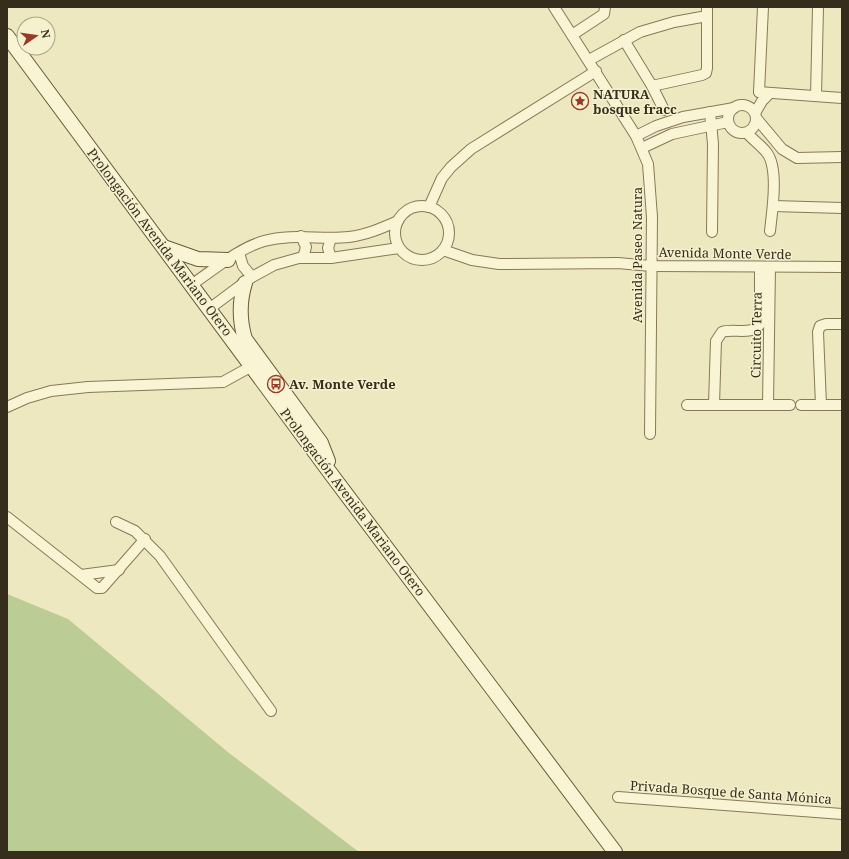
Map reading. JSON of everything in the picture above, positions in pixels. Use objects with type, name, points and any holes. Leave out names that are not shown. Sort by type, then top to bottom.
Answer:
[{"type":"street","name":"Avenida Paseo Natura","points":[[554,7],[636,136],[648,164],[651,188],[650,434]]},
{"type":"street","points":[[572,35],[604,14],[604,7]]},
{"type":"street","points":[[746,106],[759,92],[764,7]]},
{"type":"street","points":[[816,96],[818,7]]},
{"type":"street","points":[[589,60],[640,32],[707,12],[706,72],[702,75],[652,86]]},
{"type":"street","name":"Prolongación Avenida Mariano Otero","points":[[7,36],[334,478],[616,852]]},
{"type":"street","points":[[624,40],[652,86],[664,110]]},
{"type":"street","points":[[429,207],[442,178],[451,167],[471,149],[596,71]]},
{"type":"street","points":[[759,92],[842,98]]},
{"type":"street","points":[[734,108],[729,113],[728,122],[733,131],[737,133],[747,133],[754,128],[756,116],[762,101],[770,93]]},
{"type":"street","points":[[636,136],[683,117],[734,108],[742,105],[746,106],[756,116],[782,148],[796,158],[842,157]]},
{"type":"street","points":[[710,112],[712,124],[712,232]]},
{"type":"street","points":[[642,148],[672,134],[712,124],[728,122]]},
{"type":"street","points":[[747,133],[767,152],[773,168],[773,206],[770,231]]},
{"type":"street","points":[[773,206],[842,208]]},
{"type":"street","points":[[413,207],[429,207],[438,212],[448,225],[449,235],[443,250],[434,257],[423,260],[407,256],[399,248],[395,235],[398,221],[404,212],[413,207]]},
{"type":"street","points":[[191,285],[249,246],[264,241],[301,236],[331,238],[361,234],[383,228],[398,221]]},
{"type":"street","points":[[301,236],[306,247],[303,258]]},
{"type":"street","points":[[331,238],[328,248],[331,258]]},
{"type":"street","points":[[164,247],[198,259],[234,256]]},
{"type":"street","points":[[209,309],[249,280],[274,265],[303,258],[331,258],[399,248]]},
{"type":"street","name":"Avenida Monte Verde","points":[[443,250],[472,260],[499,264],[618,263],[651,266],[842,267]]},
{"type":"street","points":[[234,256],[243,266],[249,280],[240,312],[242,328],[246,338],[321,443],[334,478]]},
{"type":"street","points":[[714,404],[716,340],[722,332],[751,331],[756,329],[760,324],[760,267]]},
{"type":"street","name":"Circuito Terra","points":[[768,404],[770,267]]},
{"type":"street","points":[[821,405],[818,332],[820,326],[826,324],[842,324]]},
{"type":"street","points":[[7,407],[27,398],[51,391],[88,387],[223,382],[252,366]]},
{"type":"street","points":[[687,405],[842,405]]},
{"type":"street","points":[[7,517],[97,588],[102,588],[145,539]]},
{"type":"street","points":[[116,522],[135,531],[145,539],[172,571],[271,711]]},
{"type":"street","points":[[81,575],[119,570]]},
{"type":"street","name":"Privada Bosque de Santa Mónica","points":[[618,797],[842,814]]},
{"type":"green space","points":[[7,594],[68,619],[229,753],[359,852],[7,852]]},
{"type":"place","name":"NATURA bosque fracc","points":[[580,101]]},
{"type":"place","name":"Av. Monte Verde","points":[[276,384]]}]
